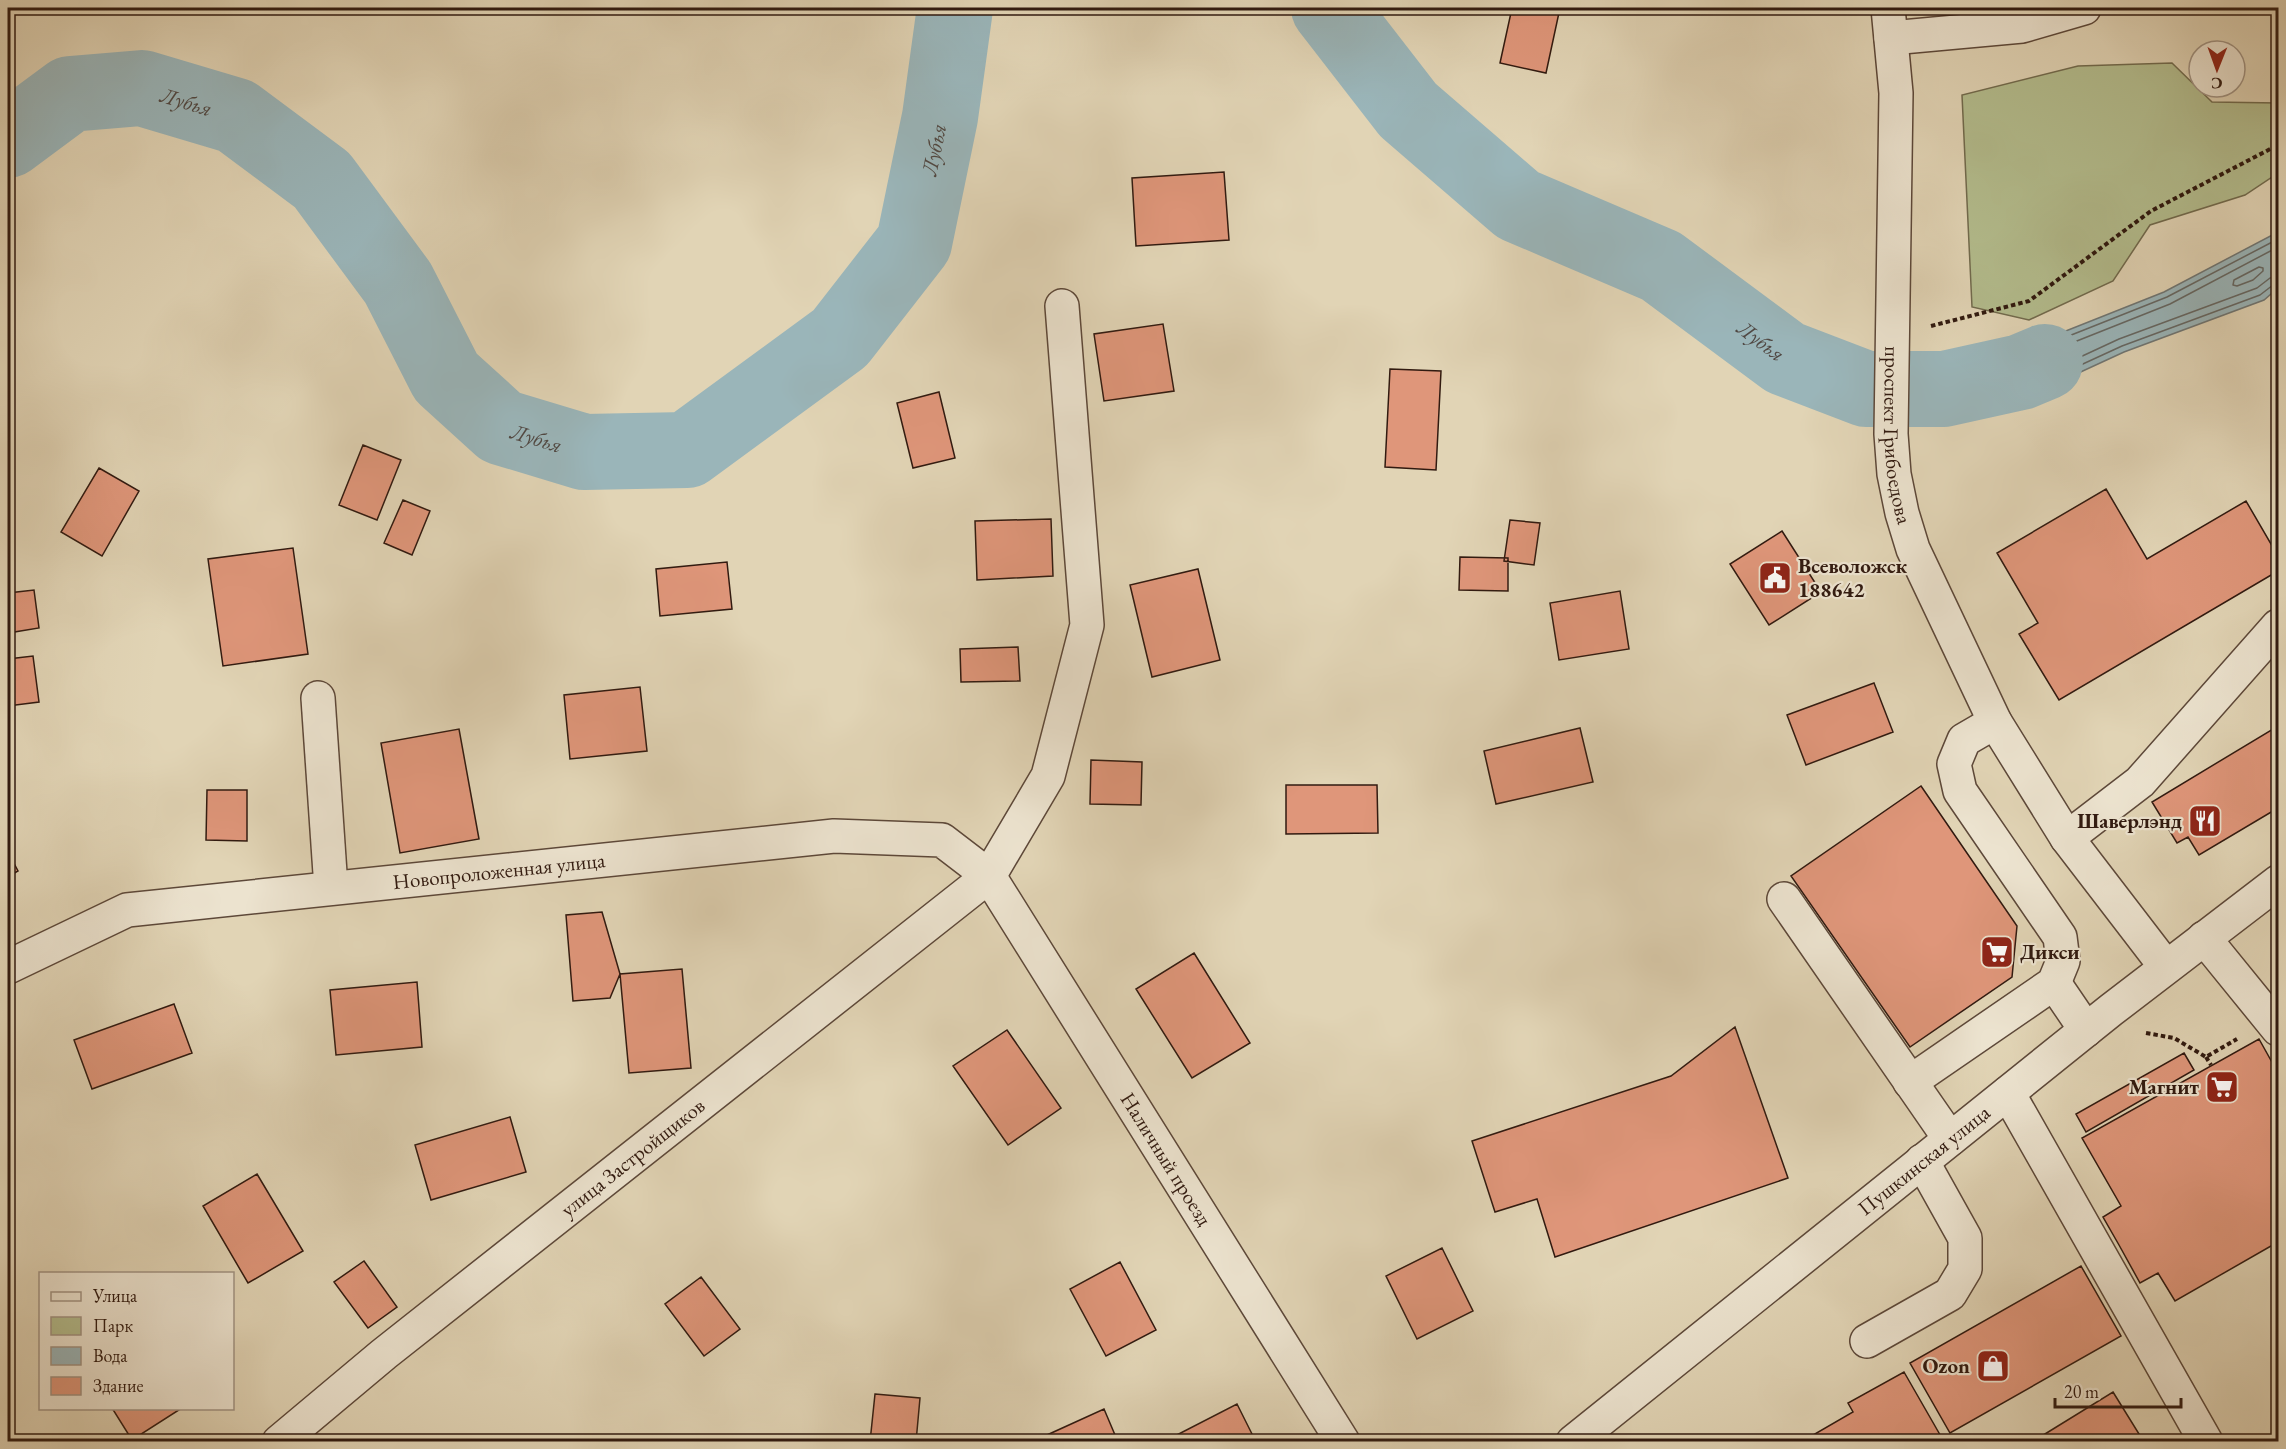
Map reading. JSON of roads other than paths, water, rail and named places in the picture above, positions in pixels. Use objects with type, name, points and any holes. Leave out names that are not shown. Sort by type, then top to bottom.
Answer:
[{"type":"street","points":[[1890,23],[2022,26],[2084,8]]},
{"type":"street","name":"проспект Грибоедова","points":[[1890,23],[1896,93],[1891,434],[1894,474],[1902,513],[1913,549],[1995,722],[2067,838],[2166,967]]},
{"type":"street","points":[[989,876],[1048,776],[1088,626],[1062,306]]},
{"type":"street","points":[[2067,838],[2140,782],[2278,626]]},
{"type":"street","points":[[318,698],[331,888]]},
{"type":"street","points":[[1910,1082],[2054,983],[2063,961],[2060,937],[1960,791],[1954,764],[1964,740],[1995,722]]},
{"type":"street","name":"Новопроложенная улица","points":[[8,967],[127,910],[834,836],[942,840],[989,876]]},
{"type":"street","name":"улица Застройщиков","points":[[279,1442],[384,1354],[989,876]]},
{"type":"street","name":"Наличный проезд","points":[[989,876],[1343,1442]]},
{"type":"street","name":"Пушкинская улица","points":[[1573,1442],[2086,1030],[2278,882]]},
{"type":"street","points":[[1784,899],[1950,1139]]},
{"type":"street","points":[[2204,938],[2275,1024]]},
{"type":"street","points":[[2054,983],[2086,1030]]},
{"type":"street","points":[[2008,1093],[2206,1442]]},
{"type":"street","points":[[1867,1341],[1950,1294],[1965,1269],[1965,1238],[1922,1161]]},
{"type":"water","points":[[2278,232],[2278,288],[2264,300],[2124,352],[2011,404],[1944,424],[1944,355],[2033,344],[2164,292]]},
{"type":"waterway","name":"Лубья","points":[[8,140],[70,94],[142,88],[236,116],[322,180],[398,283],[446,377],[501,427],[584,452],[687,450],[840,338],[914,243],[940,117],[955,8]]},
{"type":"waterway","name":"Лубья","points":[[1329,8],[1408,110],[1518,205],[1661,266],[1785,358],[1866,389],[1944,389],[2021,372],[2045,362]]},
{"type":"place","name":"Всеволожск 188642","points":[[1775,578]]},
{"type":"place","name":"Шаверлэнд","points":[[2205,821]]},
{"type":"place","name":"Дикси","points":[[1997,952]]},
{"type":"place","name":"Магнит","points":[[2222,1087]]},
{"type":"place","name":"Ozon","points":[[1993,1366]]}]
